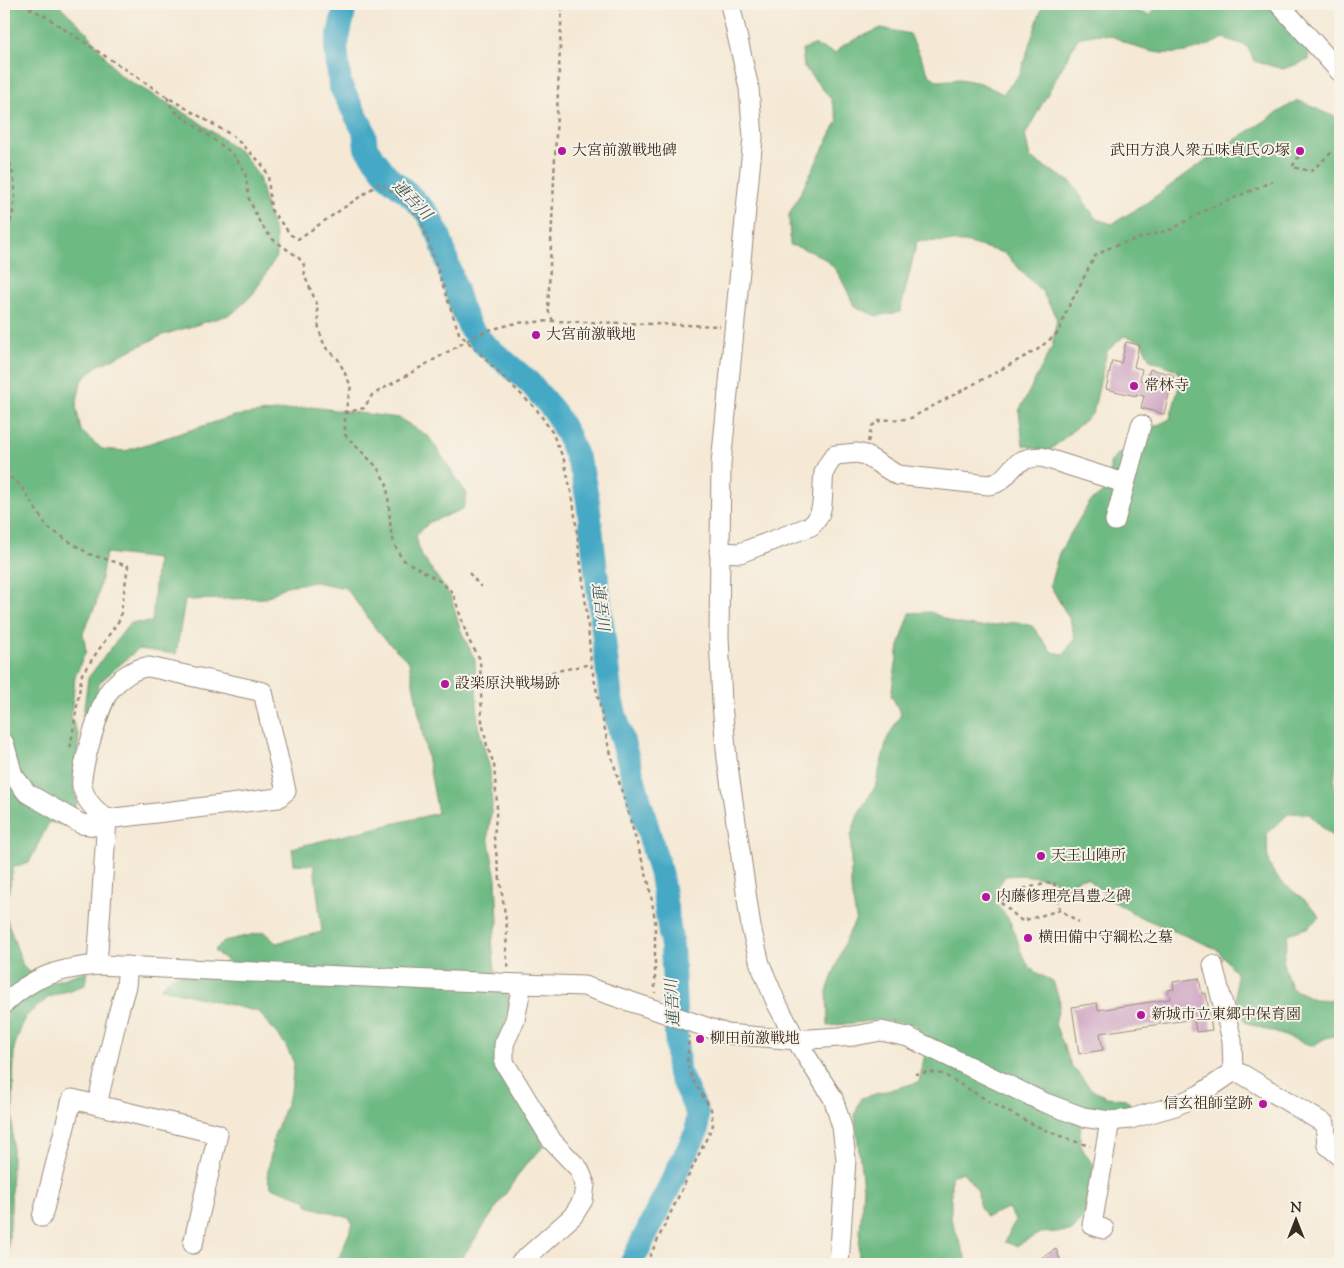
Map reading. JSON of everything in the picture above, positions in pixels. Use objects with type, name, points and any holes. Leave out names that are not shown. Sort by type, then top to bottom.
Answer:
[{"type":"street","points":[[730,4],[749,88],[752,138],[721,464],[719,636],[726,741],[752,927],[760,964],[776,1002],[796,1040],[833,1098],[842,1127],[846,1159],[839,1264]]},
{"type":"street","points":[[1279,4],[1336,60]]},
{"type":"street","points":[[1115,521],[1141,426]]},
{"type":"street","points":[[719,552],[740,553],[811,526],[822,511],[825,471],[834,455],[857,453],[865,455],[897,474],[989,485],[998,484],[1020,460],[1030,457],[1042,457],[1124,483]]},
{"type":"street","points":[[4,742],[13,775],[27,793],[81,824],[106,823],[278,798],[286,791],[263,692],[149,667],[138,667],[110,690],[101,709],[82,773],[82,786],[91,807],[106,823],[97,965]]},
{"type":"street","points":[[4,1004],[20,988],[64,968],[97,965],[584,986],[727,1034],[796,1040],[890,1032],[908,1037],[1043,1102],[1083,1117],[1110,1121],[1130,1119],[1175,1106],[1199,1095],[1233,1072],[1242,1074],[1325,1124],[1334,1127],[1327,1145],[1340,1156]]},
{"type":"street","points":[[1212,965],[1232,1040],[1233,1072]]},
{"type":"street","points":[[97,1105],[126,986],[128,966]]},
{"type":"street","points":[[516,984],[515,1020],[504,1044],[504,1062],[552,1141],[579,1169],[585,1184],[583,1200],[573,1216],[520,1264]]},
{"type":"street","points":[[42,1217],[72,1099],[218,1134],[193,1244]]},
{"type":"street","points":[[1104,1229],[1092,1225],[1110,1121]]},
{"type":"path","points":[[22,4],[43,15],[167,97],[233,136],[261,163],[268,175],[271,210],[291,236],[298,239],[380,182],[407,204],[421,220],[459,333],[537,410],[552,432],[564,460],[573,500],[591,664],[608,744],[649,884],[655,920],[656,977],[654,1010]]},
{"type":"path","points":[[553,321],[548,310],[562,4]]},
{"type":"path","points":[[167,97],[172,109],[232,153],[245,171],[249,199],[259,221],[270,238],[298,257],[304,265],[305,277],[317,304],[319,330],[325,347],[338,359],[351,386],[345,413],[345,435],[377,467],[387,485],[392,532],[395,546],[402,558],[441,582],[453,594],[468,640],[480,659],[482,721],[487,746],[494,764],[497,805],[494,838],[507,928],[506,953],[516,984]]},
{"type":"path","points":[[1299,156],[1292,167],[1311,171],[1340,145]]},
{"type":"path","points":[[4,148],[14,172],[16,193],[4,242]]},
{"type":"path","points":[[1336,150],[1340,154]]},
{"type":"path","points":[[865,455],[872,426],[881,420],[908,419],[1037,350],[1059,332],[1067,310],[1096,256],[1113,246],[1172,229],[1206,210],[1273,182]]},
{"type":"path","points":[[345,413],[364,408],[372,396],[466,341],[489,330],[516,323],[553,321],[735,327]]},
{"type":"path","points":[[4,472],[21,486],[48,527],[88,554],[128,566],[120,619],[82,674],[69,759]]},
{"type":"path","points":[[469,572],[481,587]]},
{"type":"path","points":[[528,677],[591,664]]},
{"type":"path","points":[[1060,910],[1022,921],[1000,902],[1022,889],[1054,882],[1060,910],[1079,922]]},
{"type":"path","points":[[646,1264],[713,1125],[711,1108],[694,1082],[687,1065],[692,1023]]},
{"type":"path","points":[[915,1074],[929,1072],[943,1074],[1029,1123],[1065,1139],[1106,1151]]},
{"type":"green space","points":[[4,4],[58,4],[87,32],[119,75],[195,119],[243,154],[259,177],[276,237],[276,257],[253,294],[232,314],[163,335],[97,366],[81,382],[76,406],[81,431],[102,449],[125,451],[234,416],[311,407],[399,418],[429,437],[467,494],[463,509],[430,522],[416,535],[420,553],[451,597],[460,629],[475,660],[478,726],[490,769],[492,806],[488,836],[496,879],[498,922],[492,941],[495,971],[510,1001],[501,1043],[537,1124],[543,1147],[523,1168],[458,1264],[336,1264],[353,1224],[349,1218],[308,1206],[305,1199],[271,1187],[267,1177],[274,1136],[291,1091],[294,1063],[285,1044],[259,1012],[160,988],[172,976],[229,962],[214,951],[224,941],[264,932],[276,943],[322,932],[314,865],[294,864],[292,848],[438,813],[409,662],[378,632],[346,588],[315,582],[286,586],[266,598],[185,600],[176,654],[138,649],[100,682],[87,721],[83,716],[88,678],[130,623],[152,622],[157,559],[106,553],[96,604],[83,633],[86,651],[75,677],[71,717],[79,737],[73,781],[77,803],[64,825],[49,822],[29,863],[13,867],[5,914],[23,966],[43,985],[87,971],[85,985],[49,997],[25,1017],[14,1048],[11,1208],[7,1264],[4,1264]]},
{"type":"green space","points":[[1043,4],[1126,4],[1133,10],[1149,15],[1160,4],[1271,4],[1308,47],[1309,60],[1283,69],[1254,61],[1247,46],[1224,38],[1195,50],[1166,53],[1145,50],[1107,35],[1090,35],[1078,38],[1025,135],[1030,158],[1072,183],[1096,219],[1112,224],[1145,204],[1221,149],[1296,101],[1340,117],[1340,759],[1336,764],[1334,785],[1340,800],[1340,844],[1309,814],[1289,813],[1267,834],[1268,859],[1275,874],[1280,881],[1308,903],[1319,917],[1309,927],[1288,934],[1283,963],[1291,988],[1314,999],[1340,1000],[1340,1037],[1329,1037],[1313,1046],[1245,1022],[1236,996],[1236,973],[1217,949],[1138,916],[1111,900],[1087,878],[1080,878],[1060,891],[1053,879],[1021,875],[1005,876],[997,888],[995,903],[1008,918],[1026,962],[1032,969],[1053,981],[1060,1002],[1055,1024],[1071,1065],[1091,1089],[1106,1097],[1126,1099],[1131,1105],[1121,1109],[1086,1109],[1080,1138],[1084,1151],[1094,1165],[1084,1217],[1072,1231],[1040,1233],[1016,1246],[1005,1242],[1015,1220],[1008,1208],[986,1217],[979,1205],[978,1191],[963,1172],[951,1176],[951,1219],[968,1264],[858,1264],[863,1188],[855,1115],[861,1098],[919,1082],[925,1054],[917,1025],[879,1020],[828,1026],[827,991],[846,939],[856,919],[851,889],[851,836],[858,814],[875,787],[887,739],[901,714],[891,695],[899,646],[910,613],[931,612],[954,623],[981,627],[1017,622],[1032,626],[1052,652],[1064,654],[1075,638],[1070,620],[1050,585],[1059,553],[1089,503],[1111,486],[1110,463],[1118,454],[1139,450],[1149,429],[1170,419],[1181,379],[1177,370],[1150,360],[1141,341],[1124,336],[1107,351],[1093,413],[1048,452],[1023,445],[1019,411],[1052,347],[1057,319],[1043,293],[1004,253],[965,242],[917,241],[900,312],[876,316],[854,306],[843,282],[832,265],[816,254],[790,245],[789,215],[838,120],[831,99],[804,67],[802,50],[814,45],[835,53],[845,44],[881,28],[910,34],[929,75],[938,81],[960,79],[981,83],[1003,94],[1020,74]]},
{"type":"building","points":[[1126,342],[1139,345],[1134,367],[1142,369],[1140,380],[1147,382],[1150,369],[1174,375],[1164,414],[1141,408],[1144,396],[1106,389],[1112,361],[1121,363]]},
{"type":"building","name":"新城市立東郷中保育園","points":[[1199,978],[1202,994],[1206,993],[1212,1030],[1196,1032],[1194,1019],[1100,1033],[1103,1050],[1079,1054],[1072,1007],[1097,1003],[1098,1010],[1170,999],[1168,990],[1174,989],[1173,982]]},
{"type":"building","points":[[1056,1249],[1062,1264],[1040,1264],[1038,1260]]},
{"type":"waterway","name":"連吾川","points":[[343,4],[344,11],[336,48],[340,85],[364,131],[366,148],[389,178],[408,193],[428,214],[439,235],[461,307],[470,328],[484,344],[529,382],[554,411],[568,436],[582,471],[588,502],[611,700],[661,875],[672,947],[678,1071],[697,1112],[697,1131],[631,1264]]},
{"type":"place","name":"大宮前激戦地碑","points":[[562,151]]},
{"type":"place","name":"武田方浪人衆五味貞氏の塚","points":[[1300,151]]},
{"type":"place","name":"大宮前激戦地","points":[[536,335]]},
{"type":"place","name":"常林寺","points":[[1134,386]]},
{"type":"place","name":"設楽原決戦場跡","points":[[445,684]]},
{"type":"place","name":"天王山陣所","points":[[1041,856]]},
{"type":"place","name":"内藤修理亮昌豊之碑","points":[[986,897]]},
{"type":"place","name":"横田備中守綱松之墓","points":[[1028,938]]},
{"type":"place","name":"新城市立東郷中保育園","points":[[1141,1015]]},
{"type":"place","name":"柳田前激戦地","points":[[700,1039]]},
{"type":"place","name":"信玄祖師堂跡","points":[[1263,1104]]}]
